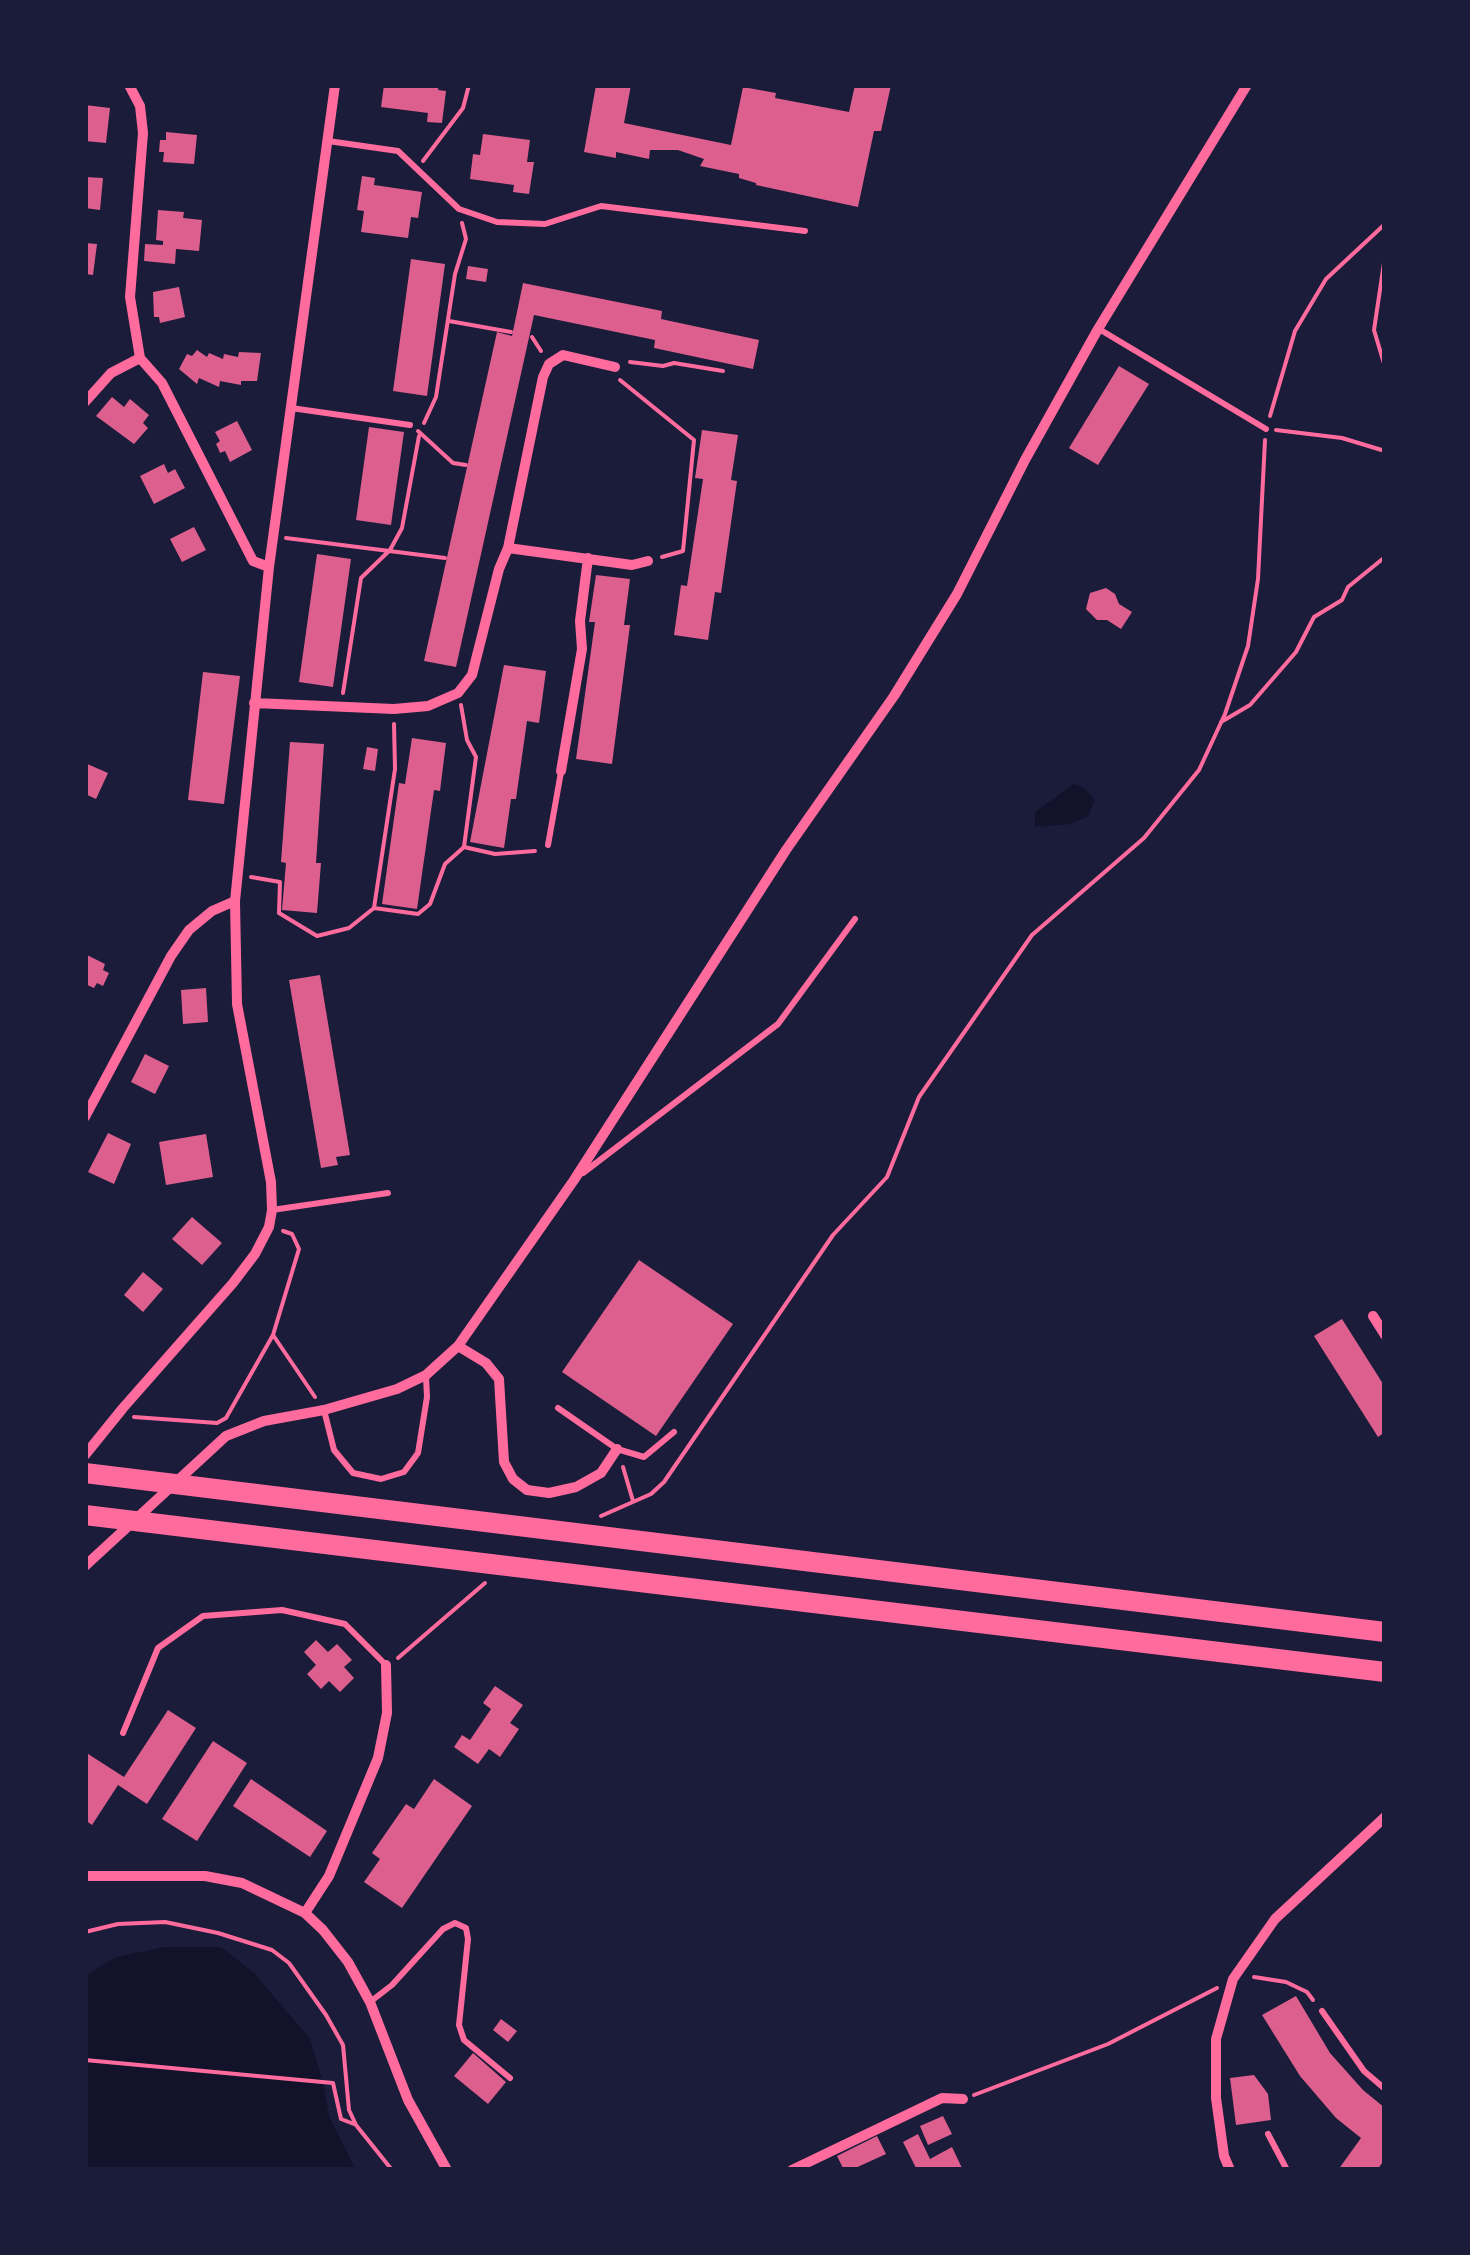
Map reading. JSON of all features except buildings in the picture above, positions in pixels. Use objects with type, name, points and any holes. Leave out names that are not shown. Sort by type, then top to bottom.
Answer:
[{"type":"highway","points":[[86,1458],[1385,1632]]},
{"type":"highway","points":[[85,1514],[1385,1672]]},
{"type":"street","points":[[129,85],[140,106],[142,133],[130,296],[140,358],[162,383],[254,561],[269,568]]},
{"type":"street","points":[[86,1458],[234,1284],[262,1240],[272,1210],[271,1182],[238,1004],[235,901],[269,568],[335,85]]},
{"type":"street","points":[[85,1566],[226,1436],[264,1421],[398,1390],[426,1375],[458,1346],[574,1180],[786,850],[915,662],[957,594],[1098,328],[1248,85]]},
{"type":"street","points":[[254,702],[394,709],[428,706],[458,693],[472,674],[499,568],[508,548],[549,364],[563,355],[615,367]]},
{"type":"street","points":[[85,402],[111,373],[140,358]]},
{"type":"street","points":[[508,548],[632,565],[648,562]]},
{"type":"street","points":[[561,770],[582,650],[580,620],[588,558]]},
{"type":"street","points":[[85,1118],[170,956],[189,930],[212,911],[235,901]]},
{"type":"street","points":[[1373,1316],[1385,1334]]},
{"type":"street","points":[[458,1346],[486,1364],[499,1378],[504,1462],[514,1480],[528,1490],[549,1493],[576,1488],[601,1473],[617,1449]]},
{"type":"street","points":[[304,1913],[329,1876],[378,1758],[387,1713],[386,1664]]},
{"type":"street","points":[[1230,2170],[1216,2098],[1216,2039],[1233,1979],[1275,1919],[1385,1817]]},
{"type":"street","points":[[85,1876],[205,1876],[242,1883],[304,1913],[348,1962],[370,2002],[408,2100],[446,2170]]},
{"type":"street","points":[[792,2170],[942,2098],[963,2099]]},
{"type":"lane","points":[[327,141],[398,151],[459,209],[497,222],[546,224],[600,206],[805,231]]},
{"type":"lane","points":[[1098,328],[1266,429]]},
{"type":"lane","points":[[290,408],[410,424]]},
{"type":"lane","points":[[548,845],[561,770]]},
{"type":"lane","points":[[574,1180],[778,1024],[855,919]]},
{"type":"lane","points":[[272,1210],[388,1193]]},
{"type":"lane","points":[[324,1410],[334,1450],[353,1473],[381,1478],[404,1472],[418,1453],[426,1375]]},
{"type":"lane","points":[[558,1408],[617,1449],[644,1457],[674,1432]]},
{"type":"lane","points":[[124,1733],[158,1648],[202,1616],[282,1610],[345,1624],[386,1664]]},
{"type":"lane","points":[[370,2002],[392,1985],[443,1930],[455,1923],[466,1928],[459,2025],[464,2040],[510,2078]]},
{"type":"lane","points":[[1322,2011],[1364,2071],[1385,2089]]},
{"type":"lane","points":[[1268,2134],[1287,2170]]},
{"type":"path","points":[[417,168],[453,125],[469,85]]},
{"type":"path","points":[[340,707],[362,578],[390,550],[402,528],[420,432],[436,398],[455,274],[466,238],[459,209]]},
{"type":"path","points":[[586,1523],[650,1494],[664,1482],[832,1235],[888,1177],[919,1097],[1032,934],[1144,838],[1199,770],[1248,646],[1258,579],[1266,429],[1295,331],[1326,279],[1385,224]]},
{"type":"path","points":[[1385,256],[1374,330],[1385,366]]},
{"type":"path","points":[[448,320],[511,332]]},
{"type":"path","points":[[648,562],[684,551],[694,440],[621,382],[615,367],[632,361],[663,366],[674,362],[723,371]]},
{"type":"path","points":[[410,424],[453,463],[466,465]]},
{"type":"path","points":[[1266,429],[1342,438],[1385,450]]},
{"type":"path","points":[[273,537],[445,558]]},
{"type":"path","points":[[1221,722],[1250,705],[1296,652],[1314,618],[1342,600],[1348,587],[1385,556]]},
{"type":"path","points":[[374,908],[418,914],[430,904],[445,864],[464,847],[476,756],[467,740],[458,693]]},
{"type":"path","points":[[237,874],[280,882],[279,913],[317,936],[349,928],[374,908],[395,769],[394,709]]},
{"type":"path","points":[[464,847],[512,854],[529,853],[548,845]]},
{"type":"path","points":[[136,1418],[217,1423],[226,1418],[273,1335],[300,1248],[292,1234]]},
{"type":"path","points":[[273,1335],[324,1410]]},
{"type":"path","points":[[617,1449],[633,1501]]},
{"type":"path","points":[[386,1664],[408,1652],[472,1591],[489,1580]]},
{"type":"path","points":[[87,1930],[165,1922],[272,1950],[289,1963],[343,2046],[349,2110],[356,2125],[392,2170]]},
{"type":"path","points":[[963,2099],[1108,2044],[1233,1979],[1263,1976],[1286,1982],[1307,1992],[1322,2011]]},
{"type":"path","points":[[85,2060],[347,2084]]},
{"type":"path","points":[[333,2083],[341,2119],[356,2125]]},
{"type":"shaded area","points":[[1074,784],[1095,800],[1088,816],[1071,824],[1035,827],[1035,812]]},
{"type":"shaded area","points":[[165,1947],[221,1947],[254,1973],[310,2039],[329,2116],[356,2170],[85,2170],[85,1976],[116,1957]]}]
